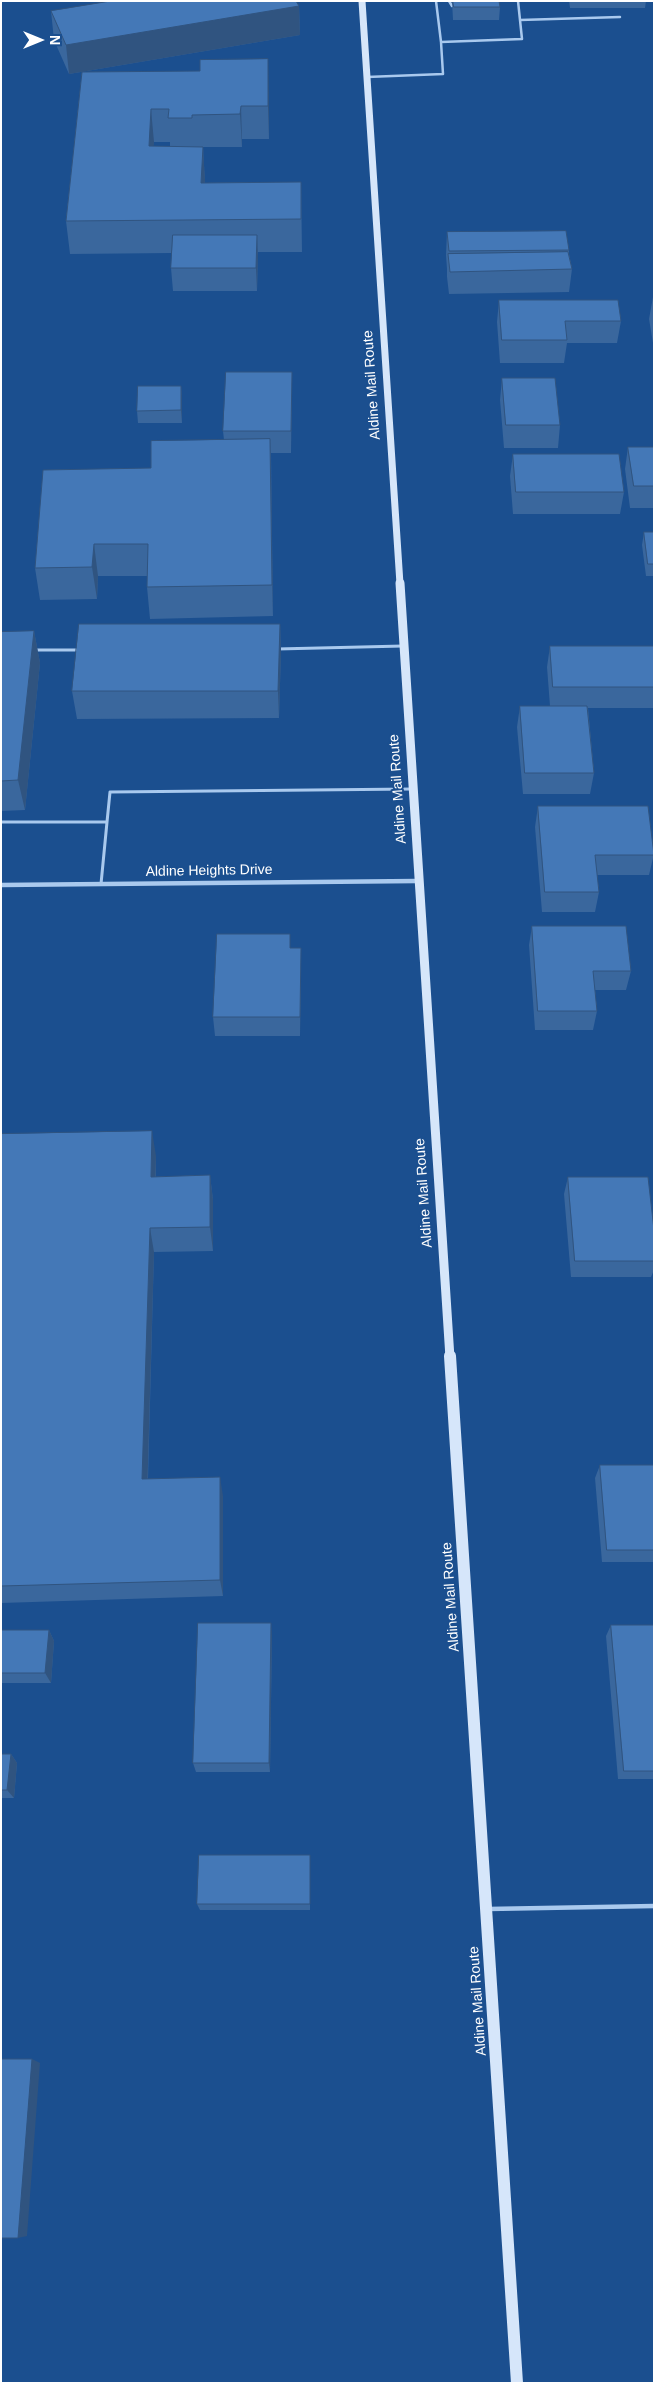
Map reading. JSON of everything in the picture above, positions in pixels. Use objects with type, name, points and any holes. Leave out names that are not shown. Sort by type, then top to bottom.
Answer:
[{"type":"main road","name":"Aldine Mail Route","points":[[362,1],[417,880],[517,2383]]},
{"type":"street","name":"Aldine Heights Drive","points":[[1,886],[417,880]]},
{"type":"lane","points":[[367,77],[443,74],[436,1]]},
{"type":"lane","points":[[449,1],[452,6]]},
{"type":"lane","points":[[441,42],[522,39],[518,1]]},
{"type":"lane","points":[[520,20],[620,17]]},
{"type":"lane","points":[[267,649],[403,646]]},
{"type":"lane","points":[[30,650],[89,650]]},
{"type":"lane","points":[[101,884],[110,792],[412,789]]},
{"type":"lane","points":[[1,822],[107,822]]},
{"type":"lane","points":[[485,1909],[654,1906]]},
{"type":"building","points":[[111,1],[296,1],[299,6],[66,45],[51,11]]},
{"type":"building","points":[[453,1],[499,1],[500,7],[454,7]]},
{"type":"building","points":[[268,59],[268,106],[241,106],[240,114],[192,115],[192,118],[168,118],[169,109],[151,109],[149,146],[203,147],[201,183],[301,182],[301,219],[66,221],[82,72],[200,71],[200,60]]},
{"type":"building","points":[[566,231],[569,250],[449,251],[447,232]]},
{"type":"building","points":[[173,235],[257,235],[256,268],[171,268]]},
{"type":"building","points":[[568,252],[572,269],[450,272],[448,254]]},
{"type":"building","points":[[499,300],[618,300],[621,321],[565,321],[567,340],[502,340]]},
{"type":"building","points":[[226,372],[292,372],[291,431],[223,431]]},
{"type":"building","points":[[502,378],[555,378],[560,425],[506,425]]},
{"type":"building","points":[[138,386],[181,386],[181,410],[137,411]]},
{"type":"building","points":[[270,439],[272,585],[147,587],[148,544],[94,544],[92,567],[35,568],[43,470],[151,468],[151,441]]},
{"type":"building","points":[[628,447],[654,447],[654,486],[634,486]]},
{"type":"building","points":[[513,454],[619,454],[624,492],[516,492]]},
{"type":"building","points":[[644,532],[654,532],[654,564],[648,564]]},
{"type":"building","points":[[79,624],[280,624],[278,691],[72,691]]},
{"type":"building","points":[[34,631],[18,780],[1,781],[1,632]]},
{"type":"building","points":[[550,646],[654,646],[654,687],[553,687]]},
{"type":"building","points":[[520,706],[587,706],[594,773],[525,773]]},
{"type":"building","points":[[538,806],[648,806],[654,855],[595,855],[599,892],[545,892]]},
{"type":"building","points":[[532,926],[626,926],[631,971],[593,971],[597,1011],[538,1011]]},
{"type":"building","points":[[217,934],[290,934],[290,948],[301,948],[300,1017],[213,1017]]},
{"type":"building","points":[[152,1131],[151,1177],[210,1175],[210,1227],[150,1228],[142,1479],[220,1477],[220,1580],[1,1586],[1,1134]]},
{"type":"building","points":[[568,1177],[648,1177],[654,1230],[654,1261],[575,1261]]},
{"type":"building","points":[[600,1465],[654,1465],[654,1550],[607,1550]]},
{"type":"building","points":[[198,1623],[271,1623],[269,1763],[193,1763]]},
{"type":"building","points":[[611,1625],[654,1625],[654,1771],[624,1771]]},
{"type":"building","points":[[1,1630],[49,1630],[45,1673],[1,1673]]},
{"type":"building","points":[[1,1754],[11,1754],[7,1790],[1,1790]]},
{"type":"building","points":[[199,1855],[310,1855],[310,1904],[197,1904]]},
{"type":"building","points":[[1,2059],[32,2059],[18,2238],[1,2238]]}]
